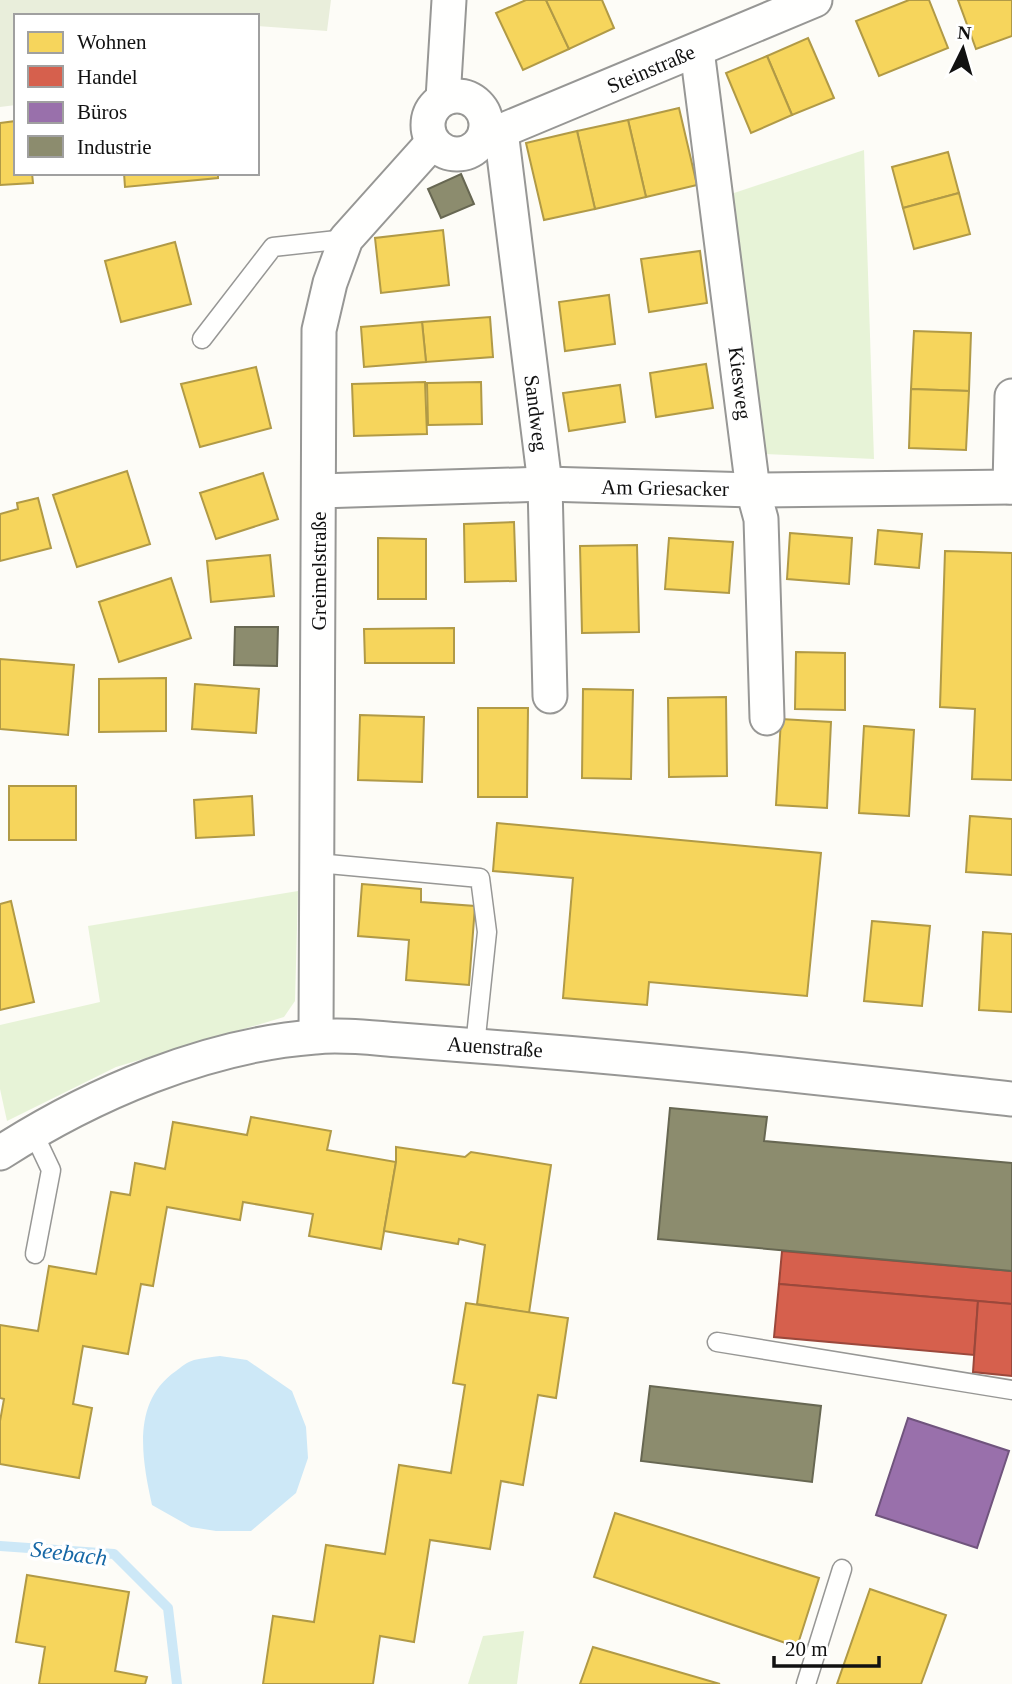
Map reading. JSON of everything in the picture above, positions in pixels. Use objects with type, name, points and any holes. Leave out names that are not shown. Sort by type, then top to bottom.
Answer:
[{"type":"street","points":[[443,99],[449,0]]},
{"type":"street","name":"Steinstraße","points":[[493,131],[815,0]]},
{"type":"street","name":"Kiesweg","points":[[697,50],[753,490],[761,519],[767,718]]},
{"type":"street","points":[[461,97],[477,105],[493,131],[466,153],[447,152],[432,143],[427,126],[431,109],[443,99],[461,97]]},
{"type":"street","name":"Sandweg","points":[[493,131],[545,485],[550,696]]},
{"type":"street","name":"Greimelstraße","points":[[316,1037],[319,330],[330,283],[346,239],[432,143]]},
{"type":"street","name":"Am Griesacker","points":[[319,491],[545,485],[753,490],[1011,487],[1012,396]]},
{"type":"street","name":"Auenstraße","points":[[0,1153],[33,1132],[166,1070],[246,1047],[316,1037],[358,1037],[593,1055],[1012,1099]]},
{"type":"lane","points":[[202,339],[273,247],[346,239]]},
{"type":"lane","points":[[317,863],[480,878],[487,932],[475,1046]]},
{"type":"lane","points":[[33,1132],[51,1170],[35,1254]]},
{"type":"lane","points":[[716,1342],[1012,1390]]},
{"type":"lane","points":[[806,1684],[842,1569]]},
{"type":"green space","points":[[0,0],[331,0],[327,31],[259,26],[259,14],[14,14],[14,105],[0,107]]},
{"type":"green space","points":[[864,150],[874,459],[765,454],[728,195]]},
{"type":"green space","points":[[298,891],[295,1001],[284,1017],[116,1067],[7,1121],[0,1089],[0,1025],[100,1002],[88,926]]},
{"type":"green space","points":[[524,1631],[517,1684],[468,1684],[483,1636]]},
{"type":"water","points":[[220,1356],[247,1360],[292,1391],[306,1427],[308,1458],[296,1493],[251,1531],[216,1531],[191,1527],[152,1505],[148,1487],[143,1432],[152,1399],[162,1384],[187,1363]]},
{"type":"building: Wohnen","points":[[526,0],[546,0],[569,49],[523,70],[496,13]]},
{"type":"building: Wohnen","points":[[546,0],[602,0],[614,28],[569,49]]},
{"type":"building: Wohnen","points":[[909,0],[929,0],[948,48],[879,76],[856,21]]},
{"type":"building: Wohnen","points":[[958,0],[1012,0],[1012,36],[976,49]]},
{"type":"building: Wohnen","points":[[808,38],[834,98],[792,115],[767,56]]},
{"type":"building: Wohnen","points":[[767,56],[792,115],[751,133],[726,73]]},
{"type":"building: Wohnen","points":[[679,108],[697,185],[646,197],[628,120]]},
{"type":"building: Wohnen","points":[[628,120],[646,197],[595,209],[577,131]]},
{"type":"building: Wohnen","points":[[14,121],[14,175],[32,175],[33,183],[0,185],[0,123]]},
{"type":"building: Wohnen","points":[[577,131],[595,209],[544,220],[526,143]]},
{"type":"building: Wohnen","points":[[948,152],[959,193],[903,208],[892,167]]},
{"type":"building: Wohnen","points":[[124,175],[218,175],[218,178],[125,187]]},
{"type":"building: Wohnen","points":[[959,193],[970,234],[914,249],[903,208]]},
{"type":"building: Wohnen","points":[[443,230],[449,285],[381,293],[375,238]]},
{"type":"building: Wohnen","points":[[175,242],[191,304],[121,322],[105,261]]},
{"type":"building: Wohnen","points":[[700,251],[707,303],[649,312],[641,259]]},
{"type":"building: Wohnen","points":[[609,295],[615,344],[565,351],[559,302]]},
{"type":"building: Wohnen","points":[[490,317],[493,357],[426,362],[422,322]]},
{"type":"building: Wohnen","points":[[422,322],[426,362],[364,367],[361,327]]},
{"type":"building: Wohnen","points":[[914,331],[971,333],[969,391],[911,389]]},
{"type":"building: Wohnen","points":[[706,364],[713,408],[656,417],[650,373]]},
{"type":"building: Wohnen","points":[[256,367],[271,428],[200,447],[181,384]]},
{"type":"building: Wohnen","points":[[425,382],[427,434],[354,436],[352,384]]},
{"type":"building: Wohnen","points":[[481,382],[482,424],[428,425],[427,383]]},
{"type":"building: Wohnen","points":[[620,385],[625,422],[569,431],[563,393]]},
{"type":"building: Wohnen","points":[[911,389],[969,391],[966,450],[909,448]]},
{"type":"building: Wohnen","points":[[127,471],[150,544],[77,567],[53,495]]},
{"type":"building: Wohnen","points":[[263,473],[278,519],[216,539],[200,493]]},
{"type":"building: Wohnen","points":[[38,498],[51,548],[0,561],[0,514],[18,509],[17,503]]},
{"type":"building: Wohnen","points":[[514,522],[516,581],[465,582],[464,524]]},
{"type":"building: Wohnen","points":[[878,530],[922,534],[919,568],[875,564]]},
{"type":"building: Wohnen","points":[[790,533],[852,538],[849,584],[787,579]]},
{"type":"building: Wohnen","points":[[378,538],[426,539],[426,599],[378,599]]},
{"type":"building: Wohnen","points":[[669,538],[733,542],[729,593],[665,589]]},
{"type":"building: Wohnen","points":[[637,545],[639,632],[582,633],[580,546]]},
{"type":"building: Wohnen","points":[[945,551],[1012,553],[1012,780],[972,779],[975,709],[940,707]]},
{"type":"building: Wohnen","points":[[270,555],[274,596],[211,602],[207,561]]},
{"type":"building: Wohnen","points":[[171,578],[191,638],[119,662],[99,602]]},
{"type":"building: Wohnen","points":[[454,628],[454,663],[365,663],[364,629]]},
{"type":"building: Wohnen","points":[[796,652],[845,653],[845,710],[795,709]]},
{"type":"building: Wohnen","points":[[0,659],[74,665],[68,735],[0,729]]},
{"type":"building: Wohnen","points":[[166,678],[166,731],[99,732],[99,679]]},
{"type":"building: Wohnen","points":[[195,684],[259,689],[256,733],[192,729]]},
{"type":"building: Wohnen","points":[[583,689],[633,690],[631,779],[582,778]]},
{"type":"building: Wohnen","points":[[726,697],[727,776],[669,777],[668,698]]},
{"type":"building: Wohnen","points":[[478,708],[528,708],[527,797],[478,797]]},
{"type":"building: Wohnen","points":[[360,715],[424,717],[422,782],[358,780]]},
{"type":"building: Wohnen","points":[[781,719],[831,722],[827,808],[776,805]]},
{"type":"building: Wohnen","points":[[864,726],[914,730],[909,816],[859,813]]},
{"type":"building: Wohnen","points":[[9,786],[76,786],[76,840],[9,840]]},
{"type":"building: Wohnen","points":[[252,796],[254,835],[196,838],[194,800]]},
{"type":"building: Wohnen","points":[[970,816],[1012,819],[1012,875],[966,872]]},
{"type":"building: Wohnen","points":[[497,823],[821,853],[807,996],[649,982],[647,1005],[563,998],[573,878],[493,871]]},
{"type":"building: Wohnen","points":[[362,884],[421,889],[421,902],[475,906],[469,985],[406,980],[409,940],[358,936]]},
{"type":"building: Wohnen","points":[[11,901],[34,1002],[0,1010],[0,904]]},
{"type":"building: Wohnen","points":[[872,921],[930,926],[922,1006],[864,1001]]},
{"type":"building: Wohnen","points":[[983,932],[1012,934],[1012,1012],[979,1010]]},
{"type":"building: Wohnen","points":[[251,1117],[331,1131],[327,1150],[396,1162],[381,1249],[309,1236],[313,1214],[243,1202],[240,1220],[167,1207],[153,1286],[141,1284],[128,1354],[83,1346],[73,1404],[92,1408],[79,1478],[0,1464],[0,1421],[4,1399],[0,1398],[0,1325],[38,1331],[49,1266],[96,1274],[111,1192],[130,1195],[135,1163],[165,1169],[173,1122],[247,1135]]},
{"type":"building: Wohnen","points":[[396,1147],[465,1157],[471,1152],[551,1165],[529,1313],[477,1304],[485,1245],[459,1239],[458,1244],[384,1231],[396,1162]]},
{"type":"building: Wohnen","points":[[466,1303],[568,1318],[556,1398],[538,1395],[523,1485],[501,1481],[490,1549],[430,1540],[414,1642],[380,1636],[373,1684],[263,1684],[273,1616],[314,1622],[326,1545],[385,1554],[399,1465],[451,1473],[465,1385],[453,1383]]},
{"type":"building: Wohnen","points":[[615,1513],[819,1578],[797,1647],[594,1577]]},
{"type":"building: Wohnen","points":[[27,1575],[129,1592],[115,1671],[147,1677],[145,1684],[39,1684],[45,1647],[16,1642]]},
{"type":"building: Wohnen","points":[[870,1589],[946,1615],[921,1684],[837,1684]]},
{"type":"building: Wohnen","points":[[593,1647],[720,1684],[580,1684]]},
{"type":"building: Handel","points":[[782,1251],[1012,1271],[1012,1304],[779,1284]]},
{"type":"building: Handel","points":[[779,1284],[978,1301],[974,1355],[774,1337]]},
{"type":"building: Handel","points":[[978,1301],[1012,1304],[1012,1376],[973,1372]]},
{"type":"building: Büros","points":[[908,1418],[1009,1451],[977,1548],[876,1515]]},
{"type":"building: Industrie","points":[[461,174],[474,204],[441,218],[428,189]]},
{"type":"building: Industrie","points":[[235,627],[278,627],[277,666],[234,665]]},
{"type":"building: Industrie","points":[[670,1108],[767,1117],[764,1141],[1012,1163],[1012,1271],[658,1239]]},
{"type":"building: Industrie","points":[[650,1386],[821,1406],[812,1482],[641,1461]]},
{"type":"waterway","name":"Seebach","points":[[0,1546],[114,1554],[168,1608],[177,1684]]}]
